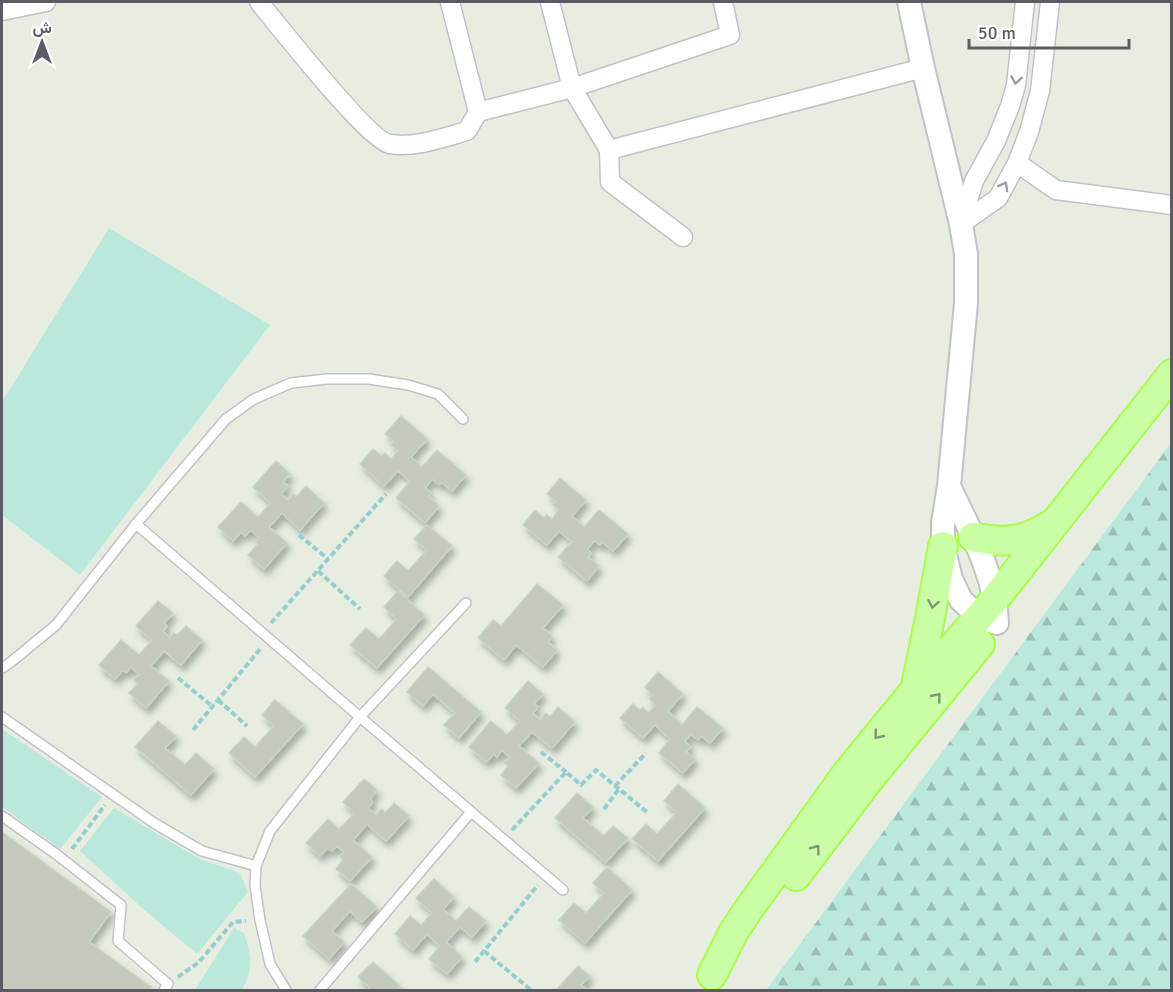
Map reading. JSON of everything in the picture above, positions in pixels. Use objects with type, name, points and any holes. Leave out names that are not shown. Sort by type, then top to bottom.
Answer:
[{"type":"main road","points":[[707,983],[762,920],[867,782],[1056,521],[1172,374]]},
{"type":"main road","points":[[707,983],[746,914],[847,773],[915,690],[991,613],[1116,473],[1172,399]]},
{"type":"main road","points":[[973,537],[990,541],[1025,538],[1056,521]]},
{"type":"main road","points":[[915,690],[943,546]]},
{"type":"street","points":[[2,11],[46,2]]},
{"type":"street","points":[[259,2],[298,50],[372,133],[387,144],[413,145],[467,131],[478,112],[450,2]]},
{"type":"street","points":[[550,2],[572,87],[609,150],[610,182],[683,237]]},
{"type":"street","points":[[478,112],[572,87],[730,35],[723,2]]},
{"type":"street","points":[[909,2],[966,254],[966,303],[943,546],[955,591],[962,600],[991,613]]},
{"type":"street","points":[[961,224],[974,181],[996,141],[1010,106],[1016,85],[1025,2]]},
{"type":"street","points":[[961,224],[998,198],[1017,164],[1029,132],[1040,91],[1050,2]]},
{"type":"street","points":[[609,150],[923,68]]},
{"type":"street","points":[[1017,164],[1056,190],[1172,205]]},
{"type":"street","points":[[949,486],[973,537],[991,613]]},
{"type":"lane","points":[[2,668],[56,625],[136,524],[226,419],[254,399],[291,383],[369,380],[408,385],[438,394],[463,419]]},
{"type":"lane","points":[[136,524],[563,890]]},
{"type":"lane","points":[[286,990],[270,964],[255,886],[256,866],[270,831],[360,717],[466,603]]},
{"type":"lane","points":[[2,717],[154,823],[202,851],[256,866]]},
{"type":"lane","points":[[320,990],[471,812]]},
{"type":"lane","points":[[2,816],[121,904],[118,941],[166,987]]},
{"type":"path","points":[[193,730],[318,571],[386,494]]},
{"type":"path","points":[[299,535],[328,560]]},
{"type":"path","points":[[318,571],[360,609]]},
{"type":"path","points":[[178,678],[213,707]]},
{"type":"path","points":[[218,700],[247,726]]},
{"type":"path","points":[[541,752],[581,785],[596,770],[648,813]]},
{"type":"path","points":[[604,809],[617,787],[646,753]]},
{"type":"path","points":[[504,839],[566,772]]},
{"type":"path","points":[[78,842],[112,794]]},
{"type":"path","points":[[475,962],[546,875]]},
{"type":"path","points":[[166,987],[199,962],[233,922],[260,920]]},
{"type":"path","points":[[484,951],[531,990]]},
{"type":"green space","points":[[109,228],[270,325],[80,575],[2,515],[2,402]]},
{"type":"green space","points":[[1171,443],[1171,990],[766,990]]},
{"type":"green space","points":[[2,729],[102,797],[60,849],[2,807]]},
{"type":"green space","points":[[114,808],[200,859],[240,873],[248,892],[197,954],[80,851]]},
{"type":"green space","points":[[234,928],[244,933],[250,956],[250,969],[242,990],[195,990]]},
{"type":"building","points":[[401,416],[427,439],[411,457],[422,467],[437,450],[466,475],[452,491],[441,482],[439,485],[432,479],[425,488],[431,493],[428,496],[439,506],[425,523],[396,498],[410,481],[398,471],[384,486],[360,464],[373,449],[382,456],[385,453],[391,459],[398,451],[391,445],[394,441],[385,434]]},
{"type":"building","points":[[276,461],[290,474],[283,482],[288,486],[281,494],[288,500],[294,494],[296,497],[306,486],[324,503],[300,530],[282,513],[269,527],[287,543],[264,569],[248,555],[258,544],[255,542],[259,538],[251,530],[245,536],[241,532],[233,541],[218,527],[241,502],[258,517],[271,503],[253,487]]},
{"type":"building","points":[[560,478],[586,500],[572,516],[584,527],[599,510],[628,534],[613,551],[602,542],[600,545],[594,541],[587,549],[591,553],[588,557],[599,566],[587,581],[558,557],[572,542],[559,531],[547,545],[523,525],[535,510],[544,518],[547,515],[552,519],[559,510],[553,505],[556,502],[547,494]]},
{"type":"building","points":[[427,525],[452,546],[408,597],[384,576],[397,561],[408,571],[427,550],[414,539]]},
{"type":"building","points":[[537,584],[563,605],[543,628],[552,636],[548,642],[557,650],[543,667],[516,645],[504,660],[478,638],[493,620],[501,626]]},
{"type":"building","points":[[398,591],[424,615],[377,668],[350,645],[366,628],[379,639],[397,619],[384,607]]},
{"type":"building","points":[[158,601],[173,613],[164,623],[167,626],[163,631],[170,638],[186,626],[202,640],[181,665],[164,651],[151,666],[169,681],[146,708],[129,693],[137,684],[134,680],[139,674],[131,667],[126,673],[123,670],[115,679],[99,665],[121,640],[139,655],[152,640],[136,626]]},
{"type":"building","points":[[428,667],[481,712],[459,738],[444,725],[455,713],[433,694],[423,706],[407,692]]},
{"type":"building","points":[[658,672],[683,694],[668,711],[682,725],[697,707],[723,728],[710,743],[701,736],[698,740],[691,734],[685,741],[691,747],[686,752],[695,759],[683,773],[659,753],[670,739],[655,725],[643,738],[620,718],[633,704],[640,710],[643,707],[648,713],[656,705],[649,699],[653,695],[645,687]]},
{"type":"building","points":[[528,681],[543,694],[534,704],[538,707],[533,713],[540,720],[546,713],[550,717],[558,707],[575,722],[552,748],[532,732],[519,746],[539,763],[516,788],[501,775],[508,766],[505,763],[510,757],[502,750],[497,757],[494,754],[486,762],[469,747],[491,721],[507,735],[520,721],[505,708]]},
{"type":"building","points":[[275,700],[303,724],[255,777],[229,753],[244,737],[255,747],[274,726],[262,715]]},
{"type":"building","points":[[158,721],[176,736],[165,748],[185,765],[196,753],[214,769],[191,795],[135,747]]},
{"type":"building","points":[[364,779],[377,790],[370,799],[373,802],[368,808],[376,815],[382,809],[385,813],[394,803],[409,816],[386,841],[367,824],[353,840],[372,857],[350,881],[336,869],[343,860],[340,857],[344,852],[337,846],[332,851],[328,848],[320,856],[306,843],[328,819],[339,829],[355,813],[343,802]]},
{"type":"building","points":[[678,784],[705,808],[658,861],[632,839],[646,824],[657,834],[677,812],[664,801]]},
{"type":"building","points":[[577,793],[593,807],[583,818],[604,836],[613,826],[628,838],[606,862],[555,818]]},
{"type":"building","points":[[2,832],[111,912],[89,942],[151,987],[149,990],[2,990]]},
{"type":"building","points":[[607,867],[632,890],[585,943],[559,920],[574,903],[586,913],[604,893],[593,883]]},
{"type":"building","points":[[434,879],[454,897],[443,909],[456,921],[469,907],[486,921],[472,937],[460,927],[446,942],[462,957],[447,974],[429,959],[440,946],[427,934],[413,950],[395,934],[410,916],[421,925],[432,913],[416,898]]},
{"type":"building","points":[[351,884],[377,907],[362,922],[350,911],[332,931],[344,942],[329,959],[303,936]]},
{"type":"building","points":[[373,962],[400,986],[396,990],[368,990],[370,988],[358,977]]},
{"type":"building","points":[[578,966],[590,976],[581,985],[586,989],[557,989]]}]
